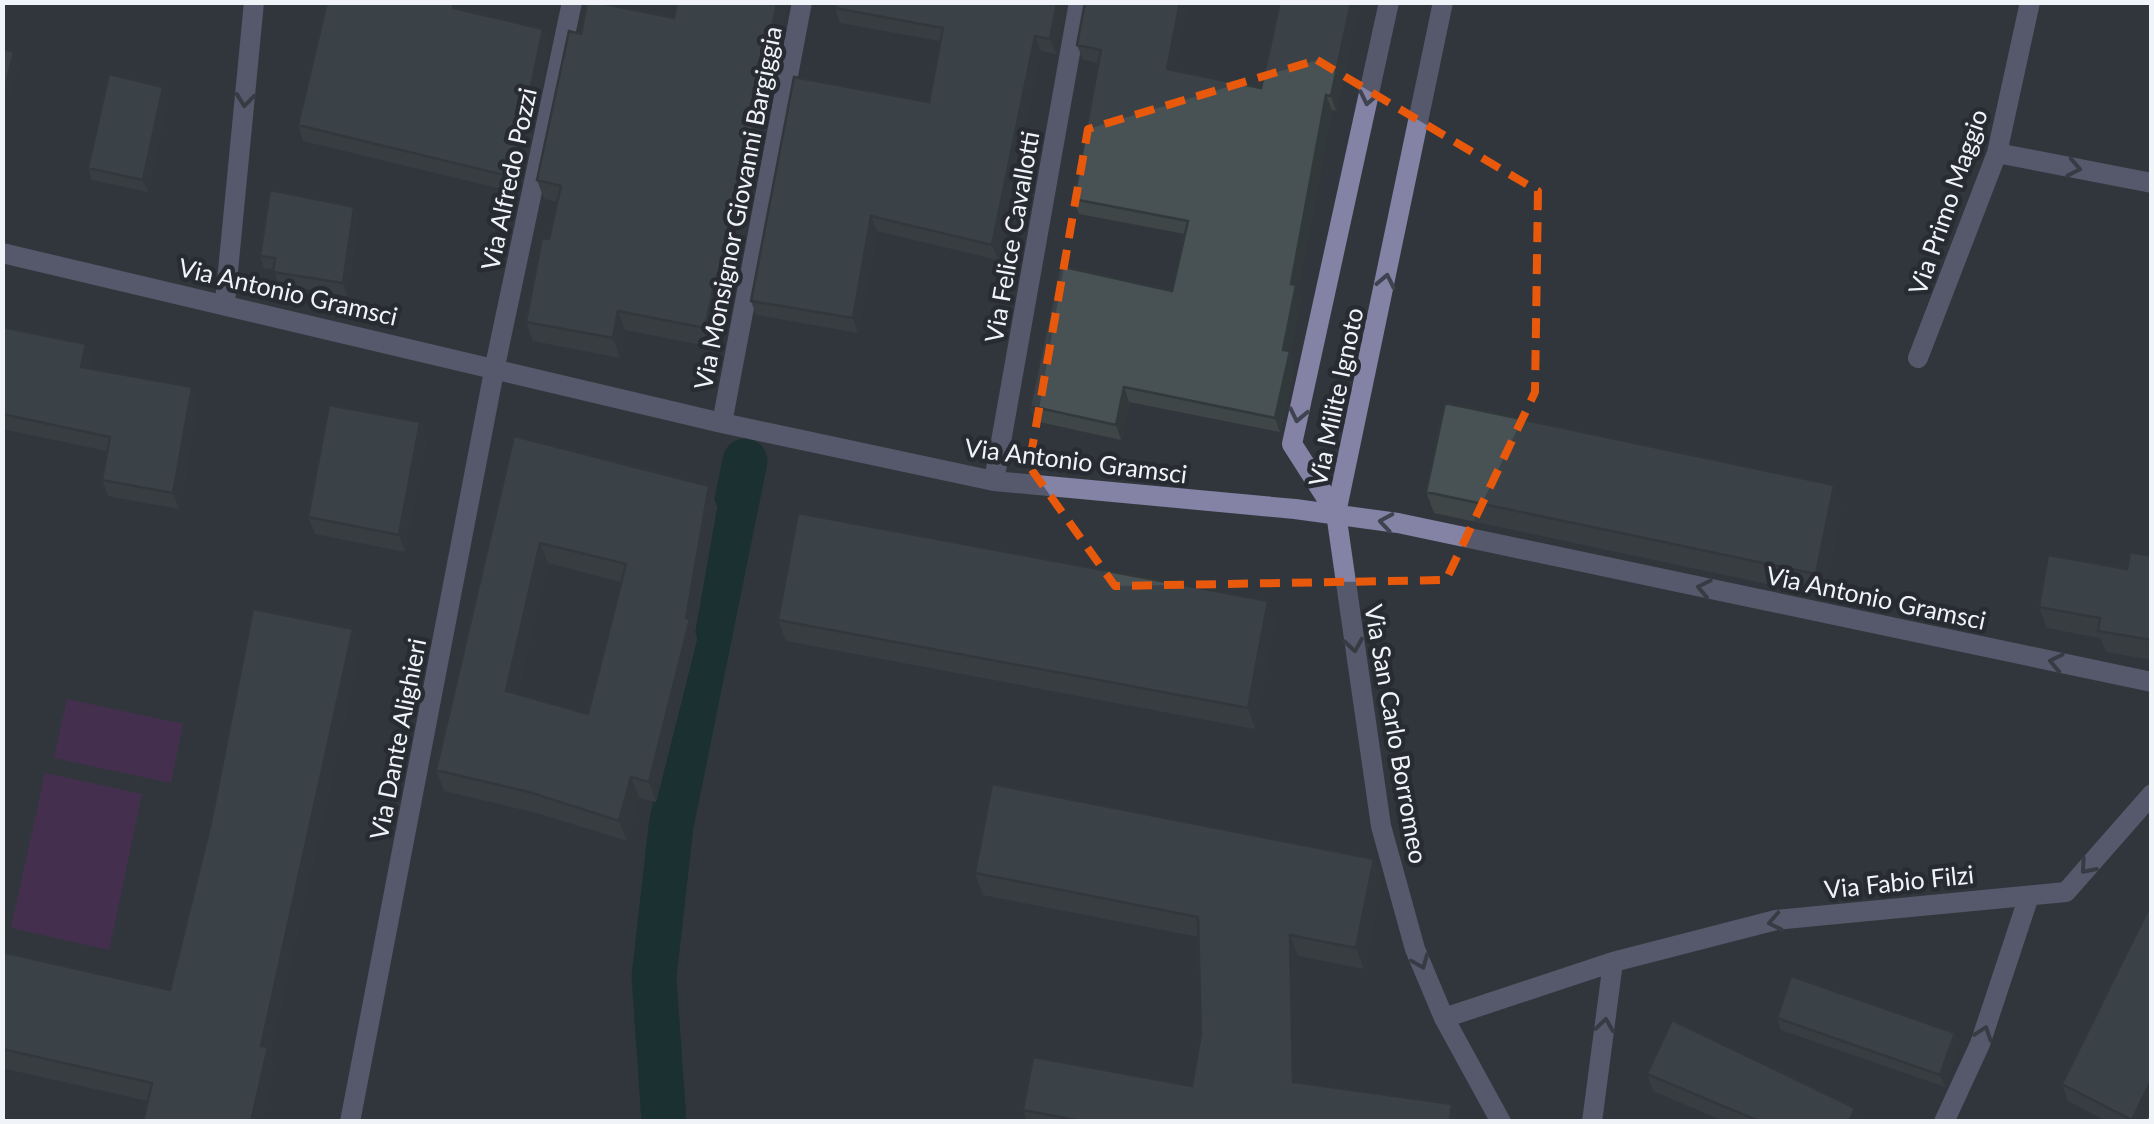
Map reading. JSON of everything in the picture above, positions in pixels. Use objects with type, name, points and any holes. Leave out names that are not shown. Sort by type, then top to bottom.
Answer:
[{"type":"street","points":[[224,302],[254,2]]},
{"type":"street","name":"Via Alfredo Pozzi","points":[[494,366],[572,2]]},
{"type":"street","name":"Via Monsignor Giovanni Bargiggia","points":[[722,423],[802,2]]},
{"type":"street","name":"Via Felice Cavallotti","points":[[994,481],[1079,2]]},
{"type":"street","name":"Via Milite Ignoto","points":[[1336,514],[1292,444],[1389,2]]},
{"type":"street","name":"Via Milite Ignoto","points":[[1336,514],[1443,2]]},
{"type":"street","name":"Via Primo Maggio","points":[[1918,358],[1997,153],[2030,2]]},
{"type":"street","points":[[1997,153],[2152,183]]},
{"type":"street","name":"Via Antonio Gramsci","points":[[2,252],[722,423],[994,481],[1336,514],[2152,682]]},
{"type":"street","name":"Via Dante Alighieri","points":[[350,1122],[494,366]]},
{"type":"street","name":"Via San Carlo Borromeo","points":[[1336,514],[1381,826],[1415,949],[1444,1018],[1502,1122]]},
{"type":"street","name":"Via Fabio Filzi","points":[[1444,1018],[1613,962],[1776,920],[2066,892],[2152,794]]},
{"type":"street","points":[[1944,1122],[1980,1044],[2030,896]]},
{"type":"street","points":[[1592,1122],[1613,962]]},
{"type":"path","points":[[2146,1122],[2152,1110]]},
{"type":"highlighted area","points":[[1317,60],[1538,191],[1535,392],[1446,580],[1115,586],[1029,466],[1088,129]]},
{"type":"shaded area","points":[[67,699],[183,724],[171,783],[54,758]]},
{"type":"shaded area","points":[[45,773],[142,794],[109,950],[11,928]]},
{"type":"building","points":[[327,2],[454,2],[453,8],[543,29],[512,177],[298,125]]},
{"type":"building","points":[[587,2],[674,18],[677,2],[777,2],[722,291],[713,289],[705,328],[618,311],[613,338],[526,322],[542,238],[549,239],[561,186],[537,180],[569,31],[581,34]]},
{"type":"building","points":[[836,2],[1057,2],[1050,39],[1035,36],[992,245],[871,216],[853,318],[751,301],[794,77],[929,102],[943,28],[835,8]]},
{"type":"building","points":[[1085,2],[1180,2],[1167,69],[1261,88],[1280,2],[1351,2],[1331,96],[1326,95],[1291,284],[1296,285],[1283,350],[1290,351],[1275,418],[1124,387],[1116,425],[1030,406],[1060,266],[1172,291],[1188,221],[1073,199],[1101,50],[1077,45]]},
{"type":"building","points":[[2,49],[14,52],[2,99]]},
{"type":"building","points":[[109,74],[163,87],[143,180],[88,168]]},
{"type":"building","points":[[270,190],[354,207],[343,283],[273,272],[275,258],[260,256]]},
{"type":"building","points":[[2,327],[86,344],[81,367],[192,387],[173,493],[102,480],[110,437],[2,414]]},
{"type":"building","points":[[1445,403],[1834,485],[1816,574],[1426,492]]},
{"type":"building","points":[[329,405],[420,422],[399,535],[308,517]]},
{"type":"building","points":[[514,436],[709,486],[686,618],[690,619],[649,782],[631,777],[619,821],[529,792],[436,770]],"holes":[[[540,543],[626,564],[588,714],[506,691]]]},
{"type":"building","points":[[798,513],[1268,601],[1248,708],[778,620]]},
{"type":"building","points":[[2130,552],[2152,556],[2152,640],[2098,631],[2100,618],[2039,607],[2048,555],[2127,569]]},
{"type":"building","points":[[253,609],[353,629],[261,1046],[268,1047],[251,1122],[143,1122],[152,1083],[2,1049],[2,952],[170,990],[211,823]]},
{"type":"building","points":[[992,784],[1374,859],[1356,948],[1290,935],[1293,1082],[1452,1104],[1450,1122],[1087,1122],[1023,1110],[1033,1057],[1192,1086],[1201,1034],[1198,917],[975,873]]},
{"type":"building","points":[[2152,902],[2152,1078],[2132,1120],[2062,1084]]},
{"type":"building","points":[[1791,976],[1955,1033],[1940,1075],[1777,1018]]},
{"type":"building","points":[[1672,1020],[1855,1108],[1849,1122],[1761,1122],[1647,1074]]},
{"type":"waterway","points":[[664,1122],[654,977],[671,826],[745,461]]}]
